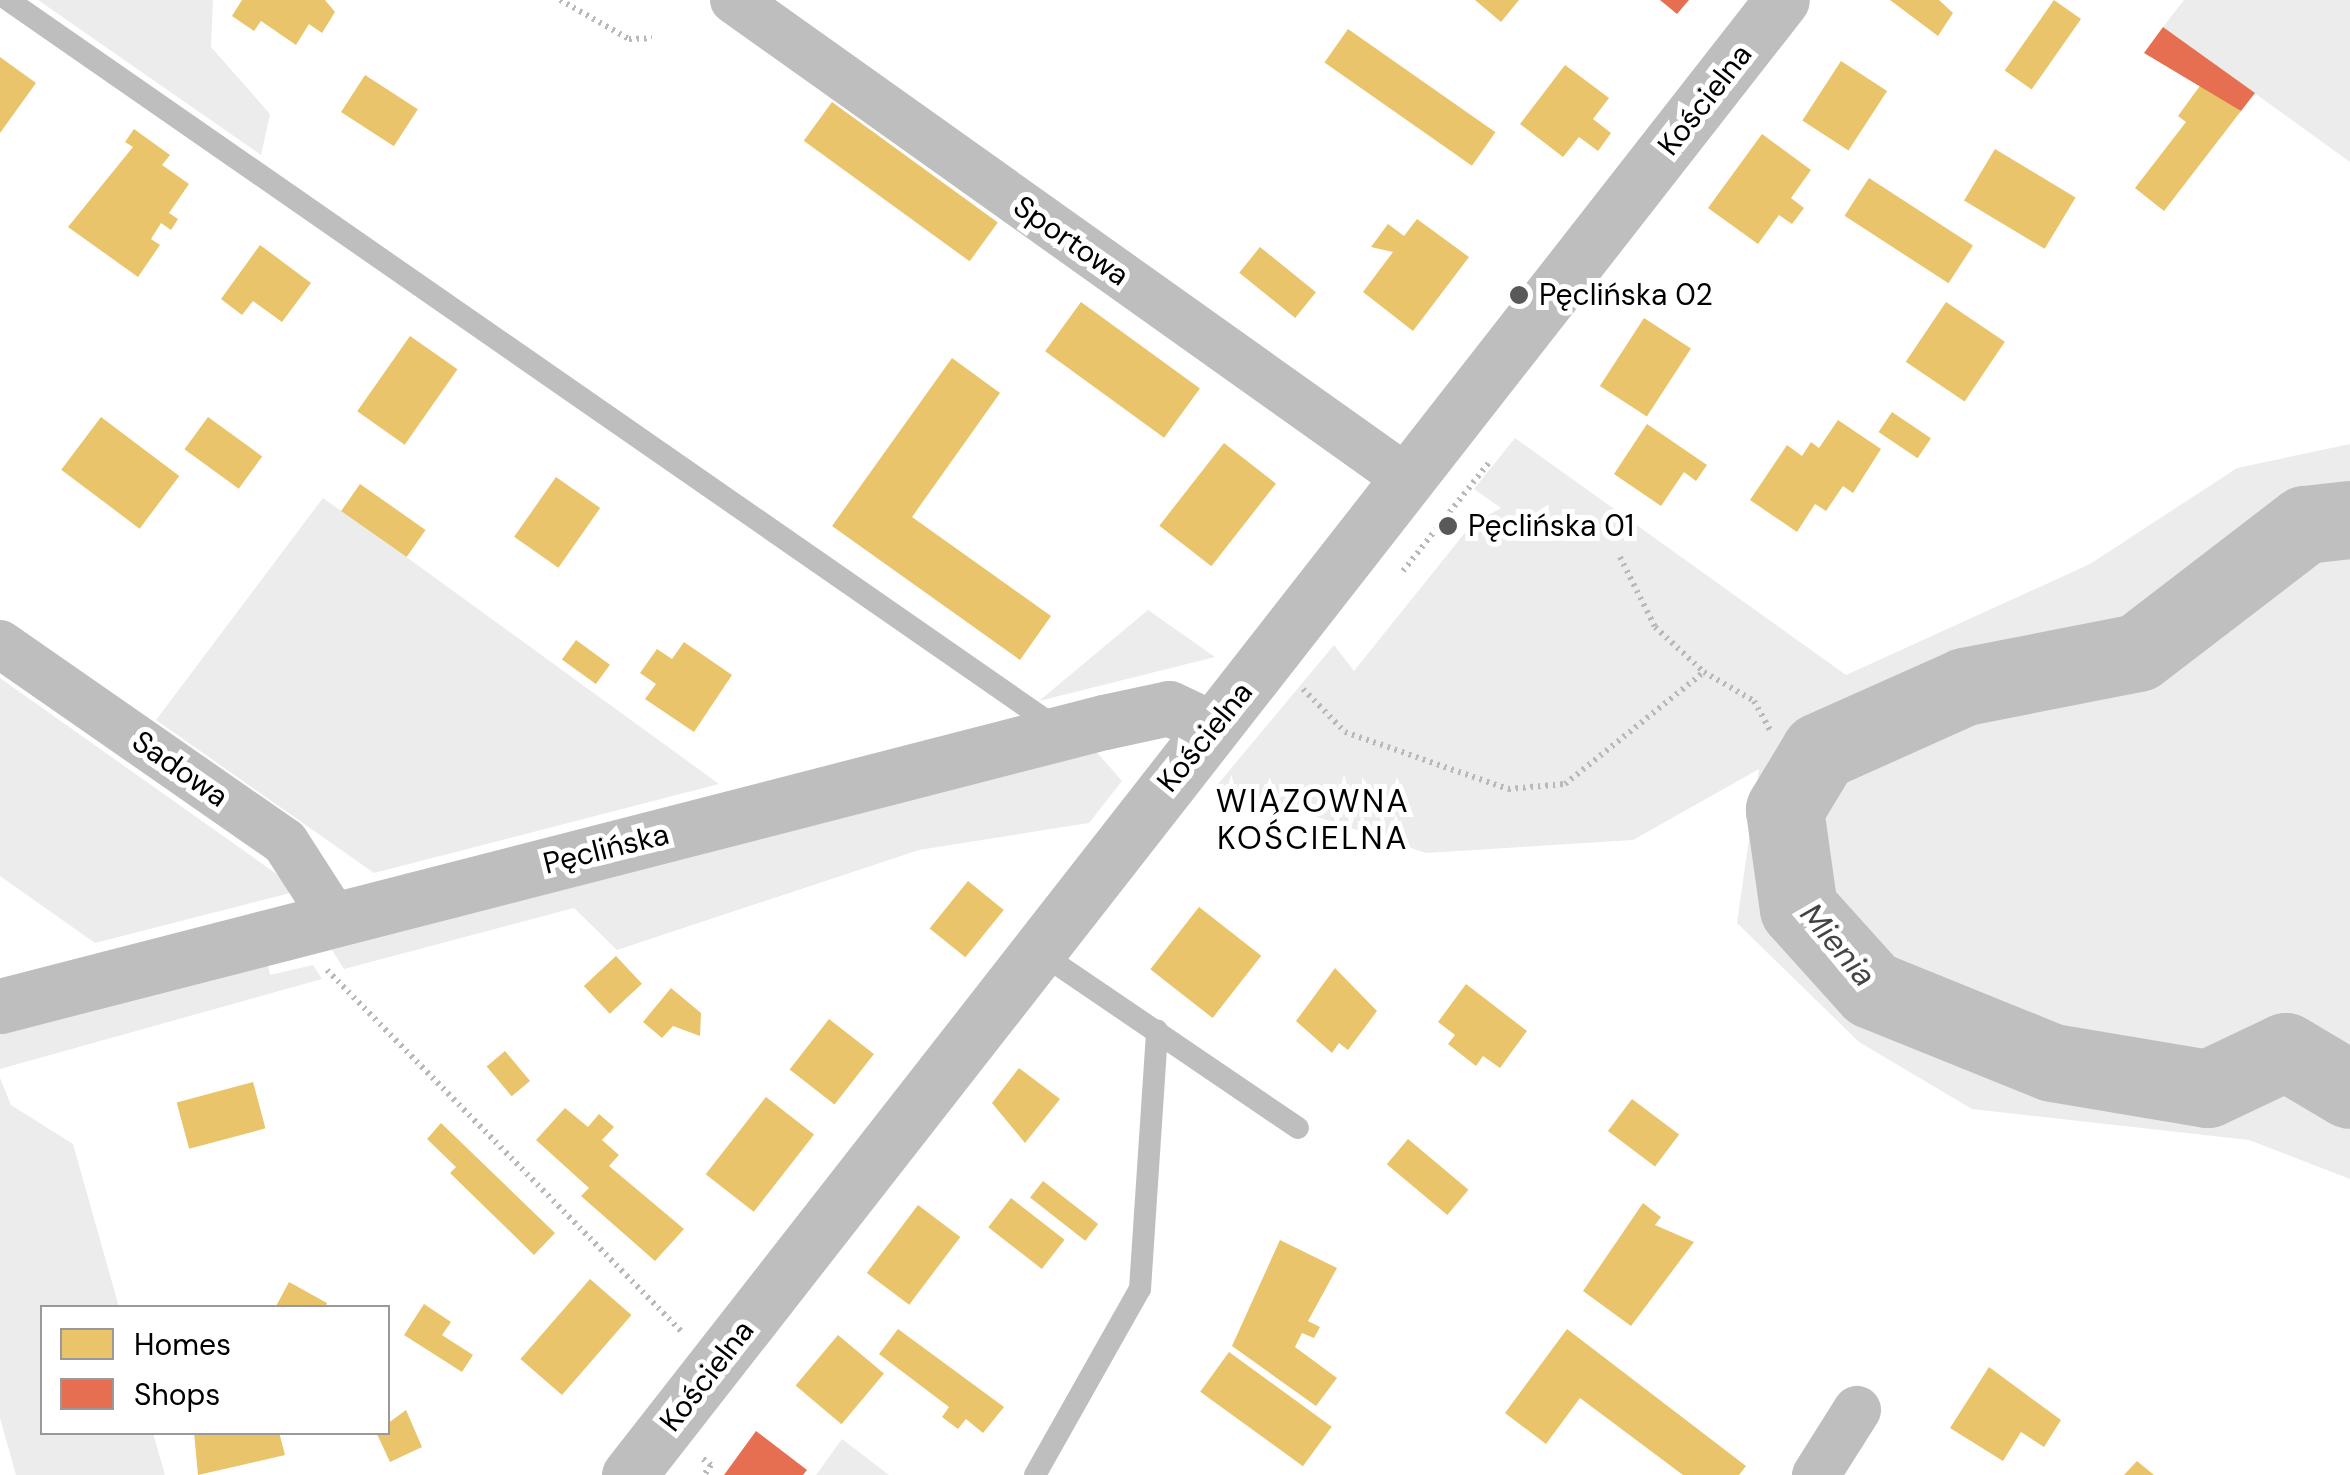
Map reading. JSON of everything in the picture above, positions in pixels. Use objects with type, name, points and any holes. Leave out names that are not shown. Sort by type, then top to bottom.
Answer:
[{"type":"street","name":"Sportowa","points":[[734,0],[1410,481]]},
{"type":"street","name":"Kościelna","points":[[629,1475],[1210,727],[1410,481],[1782,0]]},
{"type":"street","name":"Sadowa","points":[[0,644],[285,842],[330,944]]},
{"type":"street","name":"Pęclińska","points":[[0,1006],[330,944],[1063,732],[1169,708],[1210,727]]},
{"type":"street","points":[[1816,1475],[1858,1410]]},
{"type":"lane","points":[[8,0],[1063,732]]},
{"type":"lane","points":[[1039,952],[1298,1128]]},
{"type":"lane","points":[[1035,1475],[1140,1290],[1156,1031]]},
{"type":"path","points":[[560,0],[629,38],[652,38]]},
{"type":"path","points":[[1620,557],[1655,627],[1704,672],[1754,700],[1770,730]]},
{"type":"path","points":[[1294,678],[1345,732],[1508,788],[1566,784],[1704,672]]},
{"type":"path","points":[[330,944],[355,997],[684,1334]]},
{"type":"shaded area","points":[[38,0],[213,0],[211,47],[270,114],[261,155]]},
{"type":"shaded area","points":[[2184,0],[2350,0],[2350,162],[2163,27]]},
{"type":"shaded area","points":[[1515,438],[1846,675],[2090,564],[2237,468],[2350,444],[2350,1179],[2249,1140],[1972,1109],[1859,1042],[1737,923],[1759,769],[1633,840],[1426,853],[1218,784],[1334,645],[1354,671],[1472,524],[1501,508],[1474,489]]},
{"type":"shaded area","points":[[323,498],[719,784],[374,873],[156,720]]},
{"type":"shaded area","points":[[1148,610],[1215,657],[1039,701]]},
{"type":"shaded area","points":[[0,678],[288,882],[290,893],[95,943],[0,876]]},
{"type":"shaded area","points":[[1094,749],[1122,781],[1089,823],[919,850],[617,950],[574,908],[344,969],[332,950]]},
{"type":"shaded area","points":[[268,964],[270,975],[313,965],[322,979],[0,1069],[0,1032]]},
{"type":"shaded area","points":[[0,1078],[11,1105],[73,1144],[118,1305],[40,1305],[40,1435],[154,1435],[165,1475],[16,1475],[0,1418]]},
{"type":"shaded area","points":[[842,1439],[889,1475],[816,1475]]},
{"type":"building: Homes","points":[[242,0],[325,0],[335,12],[322,33],[309,24],[296,45],[261,21],[254,31],[232,16]]},
{"type":"building: Homes","points":[[1475,0],[1519,0],[1501,22]]},
{"type":"building: Homes","points":[[1890,0],[1939,0],[1953,13],[1938,36]]},
{"type":"building: Homes","points":[[2054,0],[2081,19],[2032,89],[2005,70]]},
{"type":"building: Homes","points":[[1348,29],[1495,132],[1472,166],[1324,63]]},
{"type":"building: Homes","points":[[0,57],[36,83],[0,133]]},
{"type":"building: Homes","points":[[1841,61],[1887,91],[1848,151],[1802,121]]},
{"type":"building: Homes","points":[[1565,65],[1609,98],[1593,119],[1611,133],[1598,151],[1579,137],[1563,157],[1520,124]]},
{"type":"building: Homes","points":[[365,75],[418,109],[394,146],[341,112]]},
{"type":"building: Homes","points":[[2202,83],[2241,111],[2164,211],[2135,188],[2186,122],[2178,116]]},
{"type":"building: Homes","points":[[832,102],[998,222],[970,261],[804,141]]},
{"type":"building: Homes","points":[[134,129],[170,155],[162,165],[189,184],[169,213],[178,219],[171,230],[161,223],[151,239],[160,245],[138,277],[68,227],[133,147],[125,142]]},
{"type":"building: Homes","points":[[1762,134],[1811,170],[1791,198],[1804,208],[1792,224],[1779,215],[1758,244],[1708,208]]},
{"type":"building: Homes","points":[[1995,149],[2076,197],[2045,249],[1964,200]]},
{"type":"building: Homes","points":[[1869,178],[1973,246],[1948,283],[1844,216]]},
{"type":"building: Homes","points":[[1417,219],[1469,257],[1413,331],[1363,292],[1393,252],[1371,247],[1388,224],[1404,236]]},
{"type":"building: Homes","points":[[260,245],[311,283],[282,322],[253,301],[242,315],[221,299]]},
{"type":"building: Homes","points":[[1260,247],[1316,292],[1295,318],[1239,273]]},
{"type":"building: Homes","points":[[1081,302],[1200,388],[1164,438],[1045,351]]},
{"type":"building: Homes","points":[[1946,302],[2005,342],[1965,401],[1906,362]]},
{"type":"building: Homes","points":[[1644,318],[1691,348],[1647,416],[1600,386]]},
{"type":"building: Homes","points":[[410,336],[458,369],[405,445],[357,411]]},
{"type":"building: Homes","points":[[952,358],[1000,393],[912,517],[1051,616],[1020,660],[832,526]]},
{"type":"building: Homes","points":[[1892,412],[1931,438],[1918,458],[1879,432]]},
{"type":"building: Homes","points":[[101,417],[179,476],[140,529],[61,470]]},
{"type":"building: Homes","points":[[208,417],[262,456],[239,489],[184,449]]},
{"type":"building: Homes","points":[[1838,420],[1881,449],[1853,493],[1843,486],[1826,511],[1815,504],[1797,532],[1750,500],[1787,445],[1802,456],[1811,442],[1819,448]]},
{"type":"building: Homes","points":[[1647,424],[1707,465],[1696,481],[1684,472],[1661,506],[1614,474]]},
{"type":"building: Homes","points":[[1224,443],[1276,484],[1211,566],[1159,526]]},
{"type":"building: Homes","points":[[556,477],[600,508],[558,568],[514,537]]},
{"type":"building: Homes","points":[[360,484],[426,530],[407,557],[341,511]]},
{"type":"building: Homes","points":[[576,640],[610,665],[596,684],[562,659]]},
{"type":"building: Homes","points":[[684,642],[732,675],[694,732],[645,699],[656,684],[640,673],[657,649],[672,659]]},
{"type":"building: Homes","points":[[968,881],[1004,910],[965,957],[930,928]]},
{"type":"building: Homes","points":[[1199,907],[1261,956],[1213,1018],[1150,969]]},
{"type":"building: Homes","points":[[616,956],[642,984],[610,1014],[584,986]]},
{"type":"building: Homes","points":[[1335,968],[1377,1011],[1348,1050],[1339,1043],[1332,1053],[1296,1021]]},
{"type":"building: Homes","points":[[1466,984],[1527,1031],[1500,1068],[1483,1056],[1476,1066],[1448,1044],[1455,1035],[1438,1022]]},
{"type":"building: Homes","points":[[671,988],[701,1013],[700,1036],[673,1026],[662,1038],[643,1022]]},
{"type":"building: Homes","points":[[829,1019],[874,1054],[835,1105],[790,1069]]},
{"type":"building: Homes","points":[[505,1051],[530,1081],[512,1096],[487,1066]]},
{"type":"building: Homes","points":[[1019,1068],[1060,1099],[1025,1143],[992,1103]]},
{"type":"building: Homes","points":[[253,1082],[265,1128],[189,1149],[177,1102]]},
{"type":"building: Homes","points":[[766,1097],[814,1135],[754,1212],[706,1174]]},
{"type":"building: Homes","points":[[1632,1099],[1679,1135],[1655,1166],[1608,1131]]},
{"type":"building: Homes","points":[[565,1108],[588,1127],[599,1114],[614,1127],[602,1140],[619,1155],[609,1166],[684,1229],[655,1261],[581,1196],[589,1188],[536,1140]]},
{"type":"building: Homes","points":[[441,1123],[555,1233],[534,1255],[450,1173],[456,1167],[427,1139]]},
{"type":"building: Homes","points":[[1408,1139],[1469,1190],[1447,1215],[1387,1164]]},
{"type":"building: Homes","points":[[1043,1181],[1098,1224],[1085,1241],[1030,1198]]},
{"type":"building: Homes","points":[[1011,1198],[1065,1240],[1042,1269],[988,1227]]},
{"type":"building: Homes","points":[[1643,1203],[1661,1217],[1655,1225],[1694,1242],[1631,1326],[1583,1291]]},
{"type":"building: Homes","points":[[918,1205],[960,1237],[909,1305],[867,1273]]},
{"type":"building: Homes","points":[[1280,1240],[1337,1268],[1308,1321],[1320,1327],[1314,1338],[1302,1333],[1295,1347],[1337,1378],[1316,1406],[1232,1346]]},
{"type":"building: Homes","points":[[590,1279],[632,1315],[562,1395],[520,1359]]},
{"type":"building: Homes","points":[[289,1282],[327,1303],[326,1305],[277,1305]]},
{"type":"building: Homes","points":[[424,1304],[451,1322],[442,1335],[473,1355],[462,1372],[404,1335]]},
{"type":"building: Homes","points":[[898,1329],[1004,1407],[983,1433],[966,1419],[958,1429],[942,1417],[949,1407],[879,1354]]},
{"type":"building: Homes","points":[[1567,1329],[1746,1466],[1739,1475],[1683,1475],[1580,1398],[1546,1444],[1505,1413]]},
{"type":"building: Homes","points":[[838,1335],[884,1374],[842,1424],[796,1386]]},
{"type":"building: Homes","points":[[1229,1352],[1332,1427],[1303,1466],[1200,1392]]},
{"type":"building: Homes","points":[[1989,1367],[2061,1420],[2044,1447],[2021,1432],[2003,1461],[1950,1428]]},
{"type":"building: Homes","points":[[406,1410],[422,1447],[390,1462],[377,1435],[390,1435],[390,1422]]},
{"type":"building: Homes","points":[[194,1435],[280,1435],[285,1455],[198,1475]]},
{"type":"building: Homes","points":[[2137,1461],[2154,1475],[2124,1475]]},
{"type":"building: Shops","points":[[1660,0],[1689,0],[1677,14]]},
{"type":"building: Shops","points":[[2163,27],[2255,93],[2241,111],[2144,53]]},
{"type":"building: Shops","points":[[756,1431],[807,1470],[803,1475],[724,1475]]},
{"type":"waterway","name":"Mienia","points":[[2350,520],[2305,525],[2138,653],[1965,687],[1820,752],[1785,810],[1799,909],[1872,990],[2053,1063],[2208,1089],[2286,1052],[2350,1090]]},
{"type":"place","name":"Pęclińska 02","points":[[1519,295]]},
{"type":"place","name":"Pęclińska 01","points":[[1448,526]]},
{"type":"district","name":"WIĄZOWNA KOŚCIELNA","points":[[1313,820]]}]
